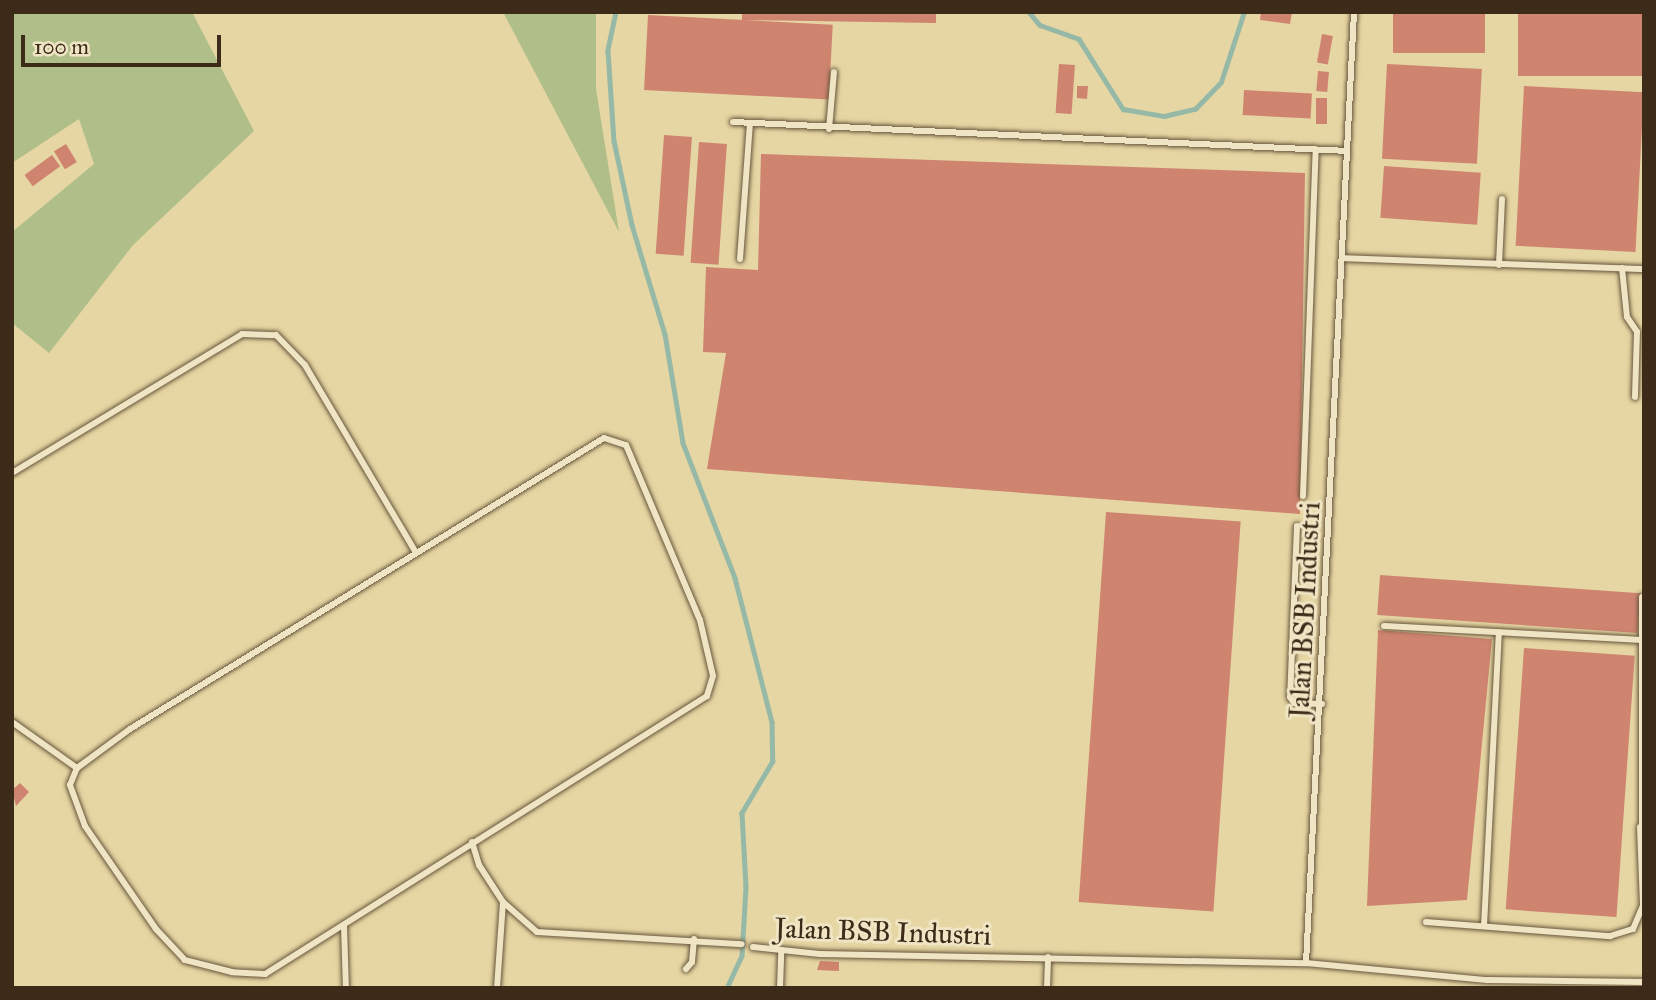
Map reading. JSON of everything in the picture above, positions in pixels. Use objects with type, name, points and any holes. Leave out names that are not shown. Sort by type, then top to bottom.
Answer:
[{"type":"lane","name":"Jalan BSB Industri","points":[[1306,963],[1322,704],[1354,12]]},
{"type":"lane","points":[[830,129],[834,72]]},
{"type":"lane","points":[[733,122],[830,129],[1347,151]]},
{"type":"lane","points":[[740,259],[750,123]]},
{"type":"lane","points":[[1303,496],[1316,149]]},
{"type":"lane","points":[[1499,265],[1502,199]]},
{"type":"lane","points":[[1342,258],[1644,269]]},
{"type":"lane","points":[[1622,268],[1627,317],[1637,332],[1635,397]]},
{"type":"lane","points":[[12,473],[242,334],[276,335],[305,365],[415,551]]},
{"type":"lane","points":[[615,440],[626,445],[700,620],[713,676],[707,696],[482,834],[344,926],[265,974],[232,972],[185,960],[156,929],[85,827],[70,785],[77,768],[130,729],[415,551],[591,442],[615,440]]},
{"type":"lane","points":[[1297,526],[1289,691],[1294,703],[1322,704]]},
{"type":"lane","points":[[1426,922],[1610,936],[1633,929],[1643,905],[1639,640],[1642,597]]},
{"type":"lane","points":[[1384,625],[1639,640]]},
{"type":"lane","points":[[1484,926],[1499,632]]},
{"type":"lane","points":[[12,722],[77,768]]},
{"type":"lane","name":"Jalan BSB Industri","points":[[472,842],[479,865],[503,902],[537,932],[694,939],[742,944]]},
{"type":"lane","points":[[497,988],[503,902]]},
{"type":"lane","points":[[344,926],[346,988]]},
{"type":"lane","points":[[686,969],[692,961],[694,939]]},
{"type":"lane","name":"Jalan BSB Industri","points":[[753,947],[781,952],[1306,963],[1487,984],[1644,982]]},
{"type":"lane","points":[[780,988],[781,952]]},
{"type":"lane","points":[[1047,988],[1048,957]]},
{"type":"green space","points":[[12,12],[192,12],[254,131],[133,245],[49,353],[12,323],[12,232],[94,164],[79,119],[12,163]]},
{"type":"green space","points":[[503,12],[596,12],[596,89],[619,232]]},
{"type":"building","points":[[742,12],[936,12],[936,23],[742,20]]},
{"type":"building","points":[[1261,12],[1292,12],[1290,24],[1260,20]]},
{"type":"building","points":[[1393,12],[1485,12],[1485,53],[1393,53]]},
{"type":"building","points":[[1518,12],[1644,12],[1644,76],[1518,76]]},
{"type":"building","points":[[648,15],[833,25],[829,100],[644,90]]},
{"type":"building","points":[[1322,34],[1333,36],[1328,64],[1317,63]]},
{"type":"building","points":[[1059,64],[1075,65],[1072,114],[1056,113]]},
{"type":"building","points":[[1387,64],[1482,69],[1477,164],[1382,159]]},
{"type":"building","points":[[1318,71],[1329,72],[1327,92],[1316,91]]},
{"type":"building","points":[[1077,86],[1088,86],[1087,99],[1077,98]]},
{"type":"building","points":[[1524,86],[1644,92],[1635,252],[1516,246]]},
{"type":"building","points":[[1244,90],[1312,94],[1311,119],[1243,115]]},
{"type":"building","points":[[1316,98],[1327,98],[1327,124],[1316,124]]},
{"type":"building","points":[[664,135],[692,137],[684,256],[656,254]]},
{"type":"building","points":[[699,142],[727,144],[718,265],[691,263]]},
{"type":"building","points":[[66,144],[77,162],[65,169],[54,151]]},
{"type":"building","points":[[761,154],[1305,173],[1300,514],[707,469],[726,353],[703,352],[706,267],[758,270]]},
{"type":"building","points":[[52,155],[60,166],[33,186],[24,175]]},
{"type":"building","points":[[1384,166],[1481,173],[1477,225],[1380,218]]},
{"type":"building","points":[[1106,512],[1241,521],[1213,911],[1079,902]]},
{"type":"building","points":[[1380,575],[1640,593],[1638,633],[1377,615]]},
{"type":"building","points":[[1378,630],[1492,639],[1467,900],[1367,906]]},
{"type":"building","points":[[1524,648],[1635,656],[1616,917],[1506,909]]},
{"type":"building","points":[[20,783],[29,792],[16,806],[12,790]]},
{"type":"building","points":[[820,961],[839,962],[839,971],[817,970]]},
{"type":"waterway","points":[[616,12],[608,51],[614,141],[632,225],[665,334],[683,443],[735,578],[772,722],[773,761],[742,813],[746,887],[742,956],[727,988]]},
{"type":"waterway","points":[[1029,12],[1040,25],[1079,39],[1123,109],[1164,116],[1195,109],[1221,82],[1244,12]]}]
